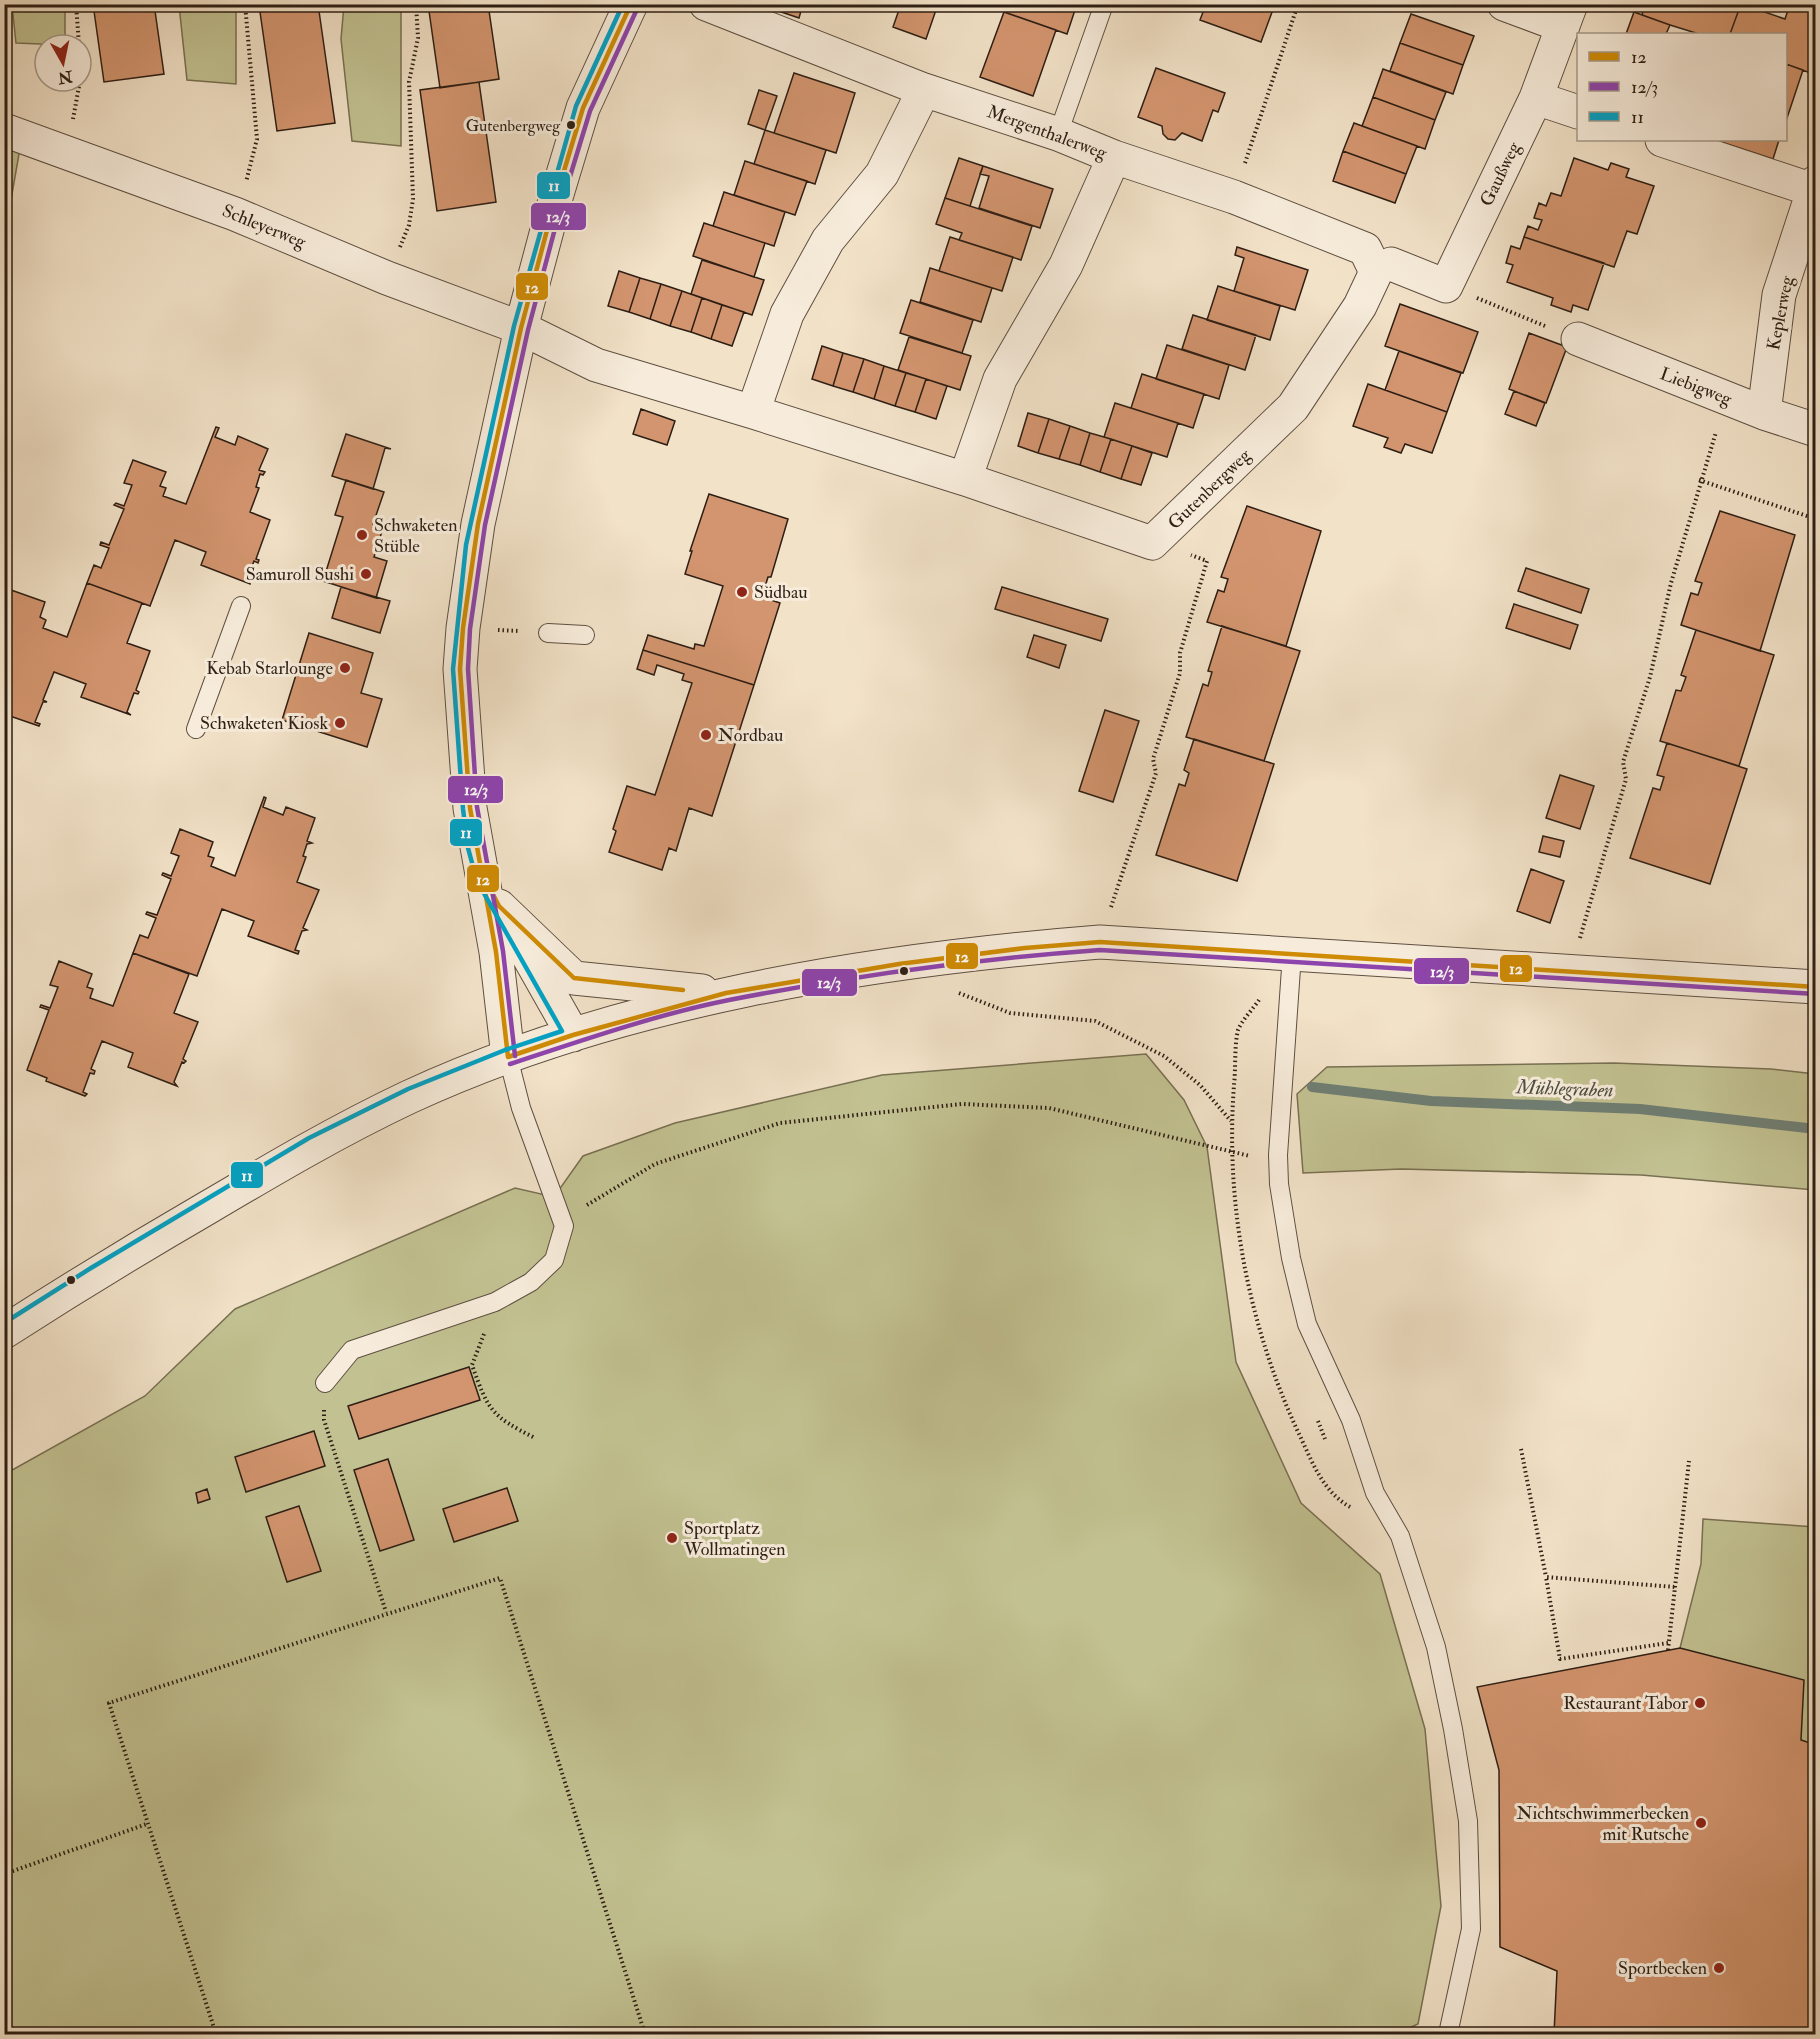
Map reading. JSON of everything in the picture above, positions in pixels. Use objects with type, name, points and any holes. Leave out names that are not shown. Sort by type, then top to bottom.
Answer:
[{"type":"street","points":[[573,1035],[492,892],[475,847],[460,669],[473,547],[521,328],[554,204],[583,108],[631,4]]},
{"type":"street","name":"Mergenthalerweg","points":[[706,4],[924,90],[1058,134],[1114,157],[1234,197],[1365,249],[1384,268]]},
{"type":"street","points":[[1504,4],[1567,15]]},
{"type":"street","name":"Gaußweg","points":[[1446,286],[1536,98],[1567,15]]},
{"type":"street","points":[[753,411],[787,314],[828,240],[882,174],[924,90]]},
{"type":"street","points":[[1536,98],[1577,112]]},
{"type":"street","name":"Schleyerweg","points":[[4,130],[235,214],[387,278],[521,328]]},
{"type":"street","points":[[1665,141],[1815,188]]},
{"type":"street","points":[[965,479],[1000,379],[1066,265],[1114,157]]},
{"type":"street","name":"Keplerweg","points":[[1764,413],[1779,295],[1815,188]]},
{"type":"street","points":[[1384,268],[1446,286]]},
{"type":"street","name":"Gutenbergweg","points":[[521,328],[596,365],[753,411],[965,479],[1152,543],[1293,407],[1384,268]]},
{"type":"street","name":"Liebigweg","points":[[1578,339],[1764,413],[1815,430]]},
{"type":"street","points":[[492,892],[574,978],[726,993]]},
{"type":"street","points":[[492,892],[508,1057]]},
{"type":"street","points":[[4,1332],[95,1274],[312,1145],[411,1096],[508,1057],[573,1035],[726,993],[899,964],[1025,948],[1100,942],[1815,987]]},
{"type":"lane","points":[[1058,134],[1104,4]]},
{"type":"lane","points":[[196,729],[241,606]]},
{"type":"lane","points":[[548,633],[585,635]]},
{"type":"lane","points":[[1292,954],[1278,1155],[1279,1184],[1292,1258],[1307,1324],[1352,1420],[1375,1493],[1400,1536],[1436,1647],[1468,1821],[1472,1929],[1448,2034]]},
{"type":"lane","points":[[325,1383],[352,1350],[495,1302],[531,1282],[554,1260],[564,1226],[521,1108],[508,1057]]},
{"type":"path","points":[[76,4],[78,33]]},
{"type":"path","points":[[245,4],[257,139],[253,163]]},
{"type":"path","points":[[409,225],[413,199],[410,82],[418,38],[416,4]]},
{"type":"path","points":[[1234,197],[1298,4]]},
{"type":"path","points":[[77,100],[78,93]]},
{"type":"path","points":[[1446,286],[1578,339]]},
{"type":"path","points":[[1570,971],[1626,779],[1623,762],[1650,677],[1671,583],[1699,480],[1727,398]]},
{"type":"path","points":[[1699,480],[1815,519]]},
{"type":"path","points":[[1100,942],[1127,852],[1156,773],[1153,759],[1180,673],[1180,653],[1208,561],[1152,543]]},
{"type":"path","points":[[463,628],[548,633]]},
{"type":"path","points":[[954,992],[1010,1013],[1095,1021],[1164,1056],[1200,1085],[1231,1121]]},
{"type":"path","points":[[1258,1002],[1239,1030],[1231,1121],[1230,1152],[1240,1252],[1276,1384],[1318,1476],[1337,1500],[1400,1536]]},
{"type":"path","points":[[564,1226],[581,1209],[655,1164],[780,1123],[875,1111],[962,1104],[1049,1108],[1230,1152]]},
{"type":"path","points":[[495,1302],[472,1365],[487,1405],[510,1425],[535,1438]]},
{"type":"path","points":[[325,1383],[324,1420],[386,1612]]},
{"type":"path","points":[[1521,1449],[1560,1659],[1668,1643]]},
{"type":"path","points":[[1668,1650],[1689,1461]]},
{"type":"path","points":[[1546,1577],[1675,1587]]},
{"type":"path","points":[[216,2034],[109,1703],[386,1612],[500,1578],[645,2034]]},
{"type":"path","points":[[4,1874],[147,1824]]},
{"type":"green space","points":[[12,5],[65,5],[65,33],[33,33],[33,44],[16,43]]},
{"type":"green space","points":[[179,5],[236,5],[236,84],[187,80]]},
{"type":"green space","points":[[344,5],[401,5],[401,146],[352,141],[341,39]]},
{"type":"green space","points":[[5,130],[22,137],[5,234]]},
{"type":"green space","name":"Sportplatz Wollmatingen","points":[[1146,1054],[1184,1100],[1207,1147],[1236,1362],[1301,1503],[1380,1574],[1425,1729],[1441,1906],[1418,2024],[1396,2034],[5,2034],[5,1474],[145,1396],[235,1309],[515,1188],[554,1197],[583,1156],[675,1123],[882,1075]]},
{"type":"green space","points":[[1614,1063],[1771,1069],[1815,1074],[1815,1190],[1641,1175],[1401,1169],[1303,1173],[1297,1094],[1327,1067]]},
{"type":"green space","points":[[1703,1519],[1815,1527],[1815,1745],[1801,1740],[1680,1648],[1701,1564]]},
{"type":"building","points":[[93,4],[154,4],[164,74],[104,82]]},
{"type":"building","points":[[318,4],[335,123],[277,131],[260,12]]},
{"type":"building","points":[[428,4],[488,4],[499,79],[440,88]]},
{"type":"building","points":[[758,4],[803,4],[799,18]]},
{"type":"building","points":[[901,4],[937,7],[926,39],[893,27]]},
{"type":"building","points":[[1006,4],[1077,4],[1067,34],[1004,12]]},
{"type":"building","points":[[1206,4],[1275,4],[1261,42],[1200,20]]},
{"type":"building","points":[[1645,4],[1741,4],[1730,33],[1696,33],[1642,15]]},
{"type":"building","points":[[1741,4],[1785,19],[1790,4],[1816,4],[1813,74],[1787,64],[1787,33],[1730,33]]},
{"type":"building","points":[[1004,12],[1056,30],[1033,96],[980,77]]},
{"type":"building","points":[[1634,12],[1670,25],[1666,33],[1626,33]]},
{"type":"building","points":[[1411,14],[1474,36],[1463,65],[1400,43]]},
{"type":"building","points":[[1400,43],[1463,65],[1453,94],[1390,71]]},
{"type":"building","points":[[1787,64],[1803,70],[1787,118]]},
{"type":"building","points":[[1156,68],[1225,93],[1218,112],[1213,110],[1202,141],[1182,133],[1175,140],[1168,139],[1163,134],[1162,126],[1138,117]]},
{"type":"building","points":[[1383,69],[1446,92],[1435,120],[1373,97]]},
{"type":"building","points":[[794,73],[855,93],[836,153],[774,133]]},
{"type":"building","points":[[479,82],[496,202],[437,211],[420,90]]},
{"type":"building","points":[[759,90],[777,96],[765,130],[748,124]]},
{"type":"building","points":[[1373,97],[1435,120],[1425,149],[1362,126]]},
{"type":"building","points":[[1354,123],[1417,146],[1406,174],[1343,151]]},
{"type":"building","points":[[765,130],[826,150],[815,184],[754,164]]},
{"type":"building","points":[[1718,141],[1779,141],[1773,159]]},
{"type":"building","points":[[1343,151],[1406,174],[1395,203],[1333,181]]},
{"type":"building","points":[[959,158],[983,166],[970,206],[945,198]]},
{"type":"building","points":[[1574,158],[1608,170],[1611,163],[1629,169],[1626,177],[1654,186],[1637,234],[1627,231],[1614,267],[1524,237],[1528,226],[1538,230],[1542,220],[1534,218],[1539,203],[1546,206],[1551,193],[1561,196]]},
{"type":"building","points":[[745,161],[807,181],[795,215],[734,195]]},
{"type":"building","points":[[983,166],[1053,189],[1040,228],[979,208],[989,176],[980,174]]},
{"type":"building","points":[[724,192],[785,212],[774,246],[713,226]]},
{"type":"building","points":[[945,198],[1032,226],[1021,260],[959,240],[962,233],[936,224]]},
{"type":"building","points":[[704,223],[765,243],[754,277],[693,256]]},
{"type":"building","points":[[950,237],[1013,257],[1002,291],[939,271]]},
{"type":"building","points":[[1524,237],[1604,263],[1588,310],[1573,305],[1571,312],[1551,305],[1553,298],[1507,282],[1513,265],[1506,263],[1511,246],[1520,249]]},
{"type":"building","points":[[1237,247],[1308,270],[1295,310],[1234,291],[1244,258],[1235,255]]},
{"type":"building","points":[[702,260],[764,280],[752,315],[691,294]]},
{"type":"building","points":[[930,268],[992,288],[981,322],[920,302]]},
{"type":"building","points":[[619,271],[640,278],[629,312],[608,306]]},
{"type":"building","points":[[640,278],[661,284],[650,319],[629,312]]},
{"type":"building","points":[[661,284],[682,291],[670,326],[650,319]]},
{"type":"building","points":[[1218,286],[1280,306],[1270,340],[1207,320]]},
{"type":"building","points":[[682,291],[702,298],[691,332],[670,326]]},
{"type":"building","points":[[702,298],[722,305],[711,339],[691,332]]},
{"type":"building","points":[[911,300],[973,320],[962,353],[900,333]]},
{"type":"building","points":[[1400,304],[1478,332],[1463,373],[1385,346]]},
{"type":"building","points":[[722,305],[744,312],[732,346],[711,339]]},
{"type":"building","points":[[1193,315],[1256,335],[1245,370],[1182,349]]},
{"type":"building","points":[[1529,333],[1567,347],[1546,403],[1509,389]]},
{"type":"building","points":[[909,337],[971,356],[960,390],[898,370]]},
{"type":"building","points":[[1167,345],[1229,365],[1219,399],[1156,379]]},
{"type":"building","points":[[822,346],[843,353],[833,386],[812,379]]},
{"type":"building","points":[[1399,351],[1461,373],[1447,412],[1385,390]]},
{"type":"building","points":[[843,353],[864,359],[853,392],[833,386]]},
{"type":"building","points":[[864,359],[884,366],[874,399],[853,392]]},
{"type":"building","points":[[884,366],[906,373],[895,406],[874,399]]},
{"type":"building","points":[[906,373],[926,379],[915,412],[895,406]]},
{"type":"building","points":[[1142,374],[1204,394],[1193,428],[1131,408]]},
{"type":"building","points":[[926,379],[947,386],[936,419],[915,412]]},
{"type":"building","points":[[1368,384],[1447,412],[1432,453],[1405,444],[1401,453],[1384,447],[1388,438],[1353,426]]},
{"type":"building","points":[[1514,391],[1545,403],[1536,426],[1505,414]]},
{"type":"building","points":[[1115,403],[1178,423],[1167,457],[1104,437]]},
{"type":"building","points":[[641,409],[675,421],[667,445],[633,434]]},
{"type":"building","points":[[1028,413],[1049,419],[1038,453],[1018,446]]},
{"type":"building","points":[[1049,419],[1070,426],[1059,459],[1038,453]]},
{"type":"building","points":[[1070,426],[1090,433],[1080,465],[1059,459]]},
{"type":"building","points":[[216,427],[219,428],[215,437],[235,445],[238,436],[268,449],[259,470],[265,472],[263,475],[260,474],[256,487],[259,488],[250,512],[270,520],[256,559],[259,560],[258,563],[254,561],[247,580],[250,584],[201,565],[206,552],[175,540],[150,606],[87,583],[94,565],[101,568],[109,548],[100,545],[101,542],[109,545],[124,509],[114,505],[116,503],[124,506],[132,485],[124,483],[133,460],[166,472],[160,486],[166,488],[163,496],[186,504]]},
{"type":"building","points":[[1090,433],[1111,439],[1100,472],[1080,465]]},
{"type":"building","points":[[346,434],[391,449],[385,448],[373,489],[332,476]]},
{"type":"building","points":[[1111,439],[1132,446],[1121,479],[1100,472]]},
{"type":"building","points":[[1132,446],[1152,453],[1141,485],[1121,479]]},
{"type":"building","points":[[346,480],[384,492],[373,524],[383,528],[374,557],[387,561],[376,598],[323,581],[343,517],[335,515]]},
{"type":"building","name":"Südbau","points":[[709,494],[788,519],[771,577],[768,577],[762,597],[780,603],[754,685],[643,650],[648,635],[694,649],[695,644],[704,646],[723,586],[685,574],[692,551],[690,551]]},
{"type":"building","points":[[1247,506],[1321,531],[1286,646],[1207,622],[1218,590],[1224,592],[1228,579],[1221,577]]},
{"type":"building","points":[[1720,511],[1795,535],[1760,651],[1681,625],[1691,593],[1698,595],[1702,583],[1695,581]]},
{"type":"building","points":[[1526,568],[1589,589],[1581,613],[1518,591]]},
{"type":"building","points":[[87,583],[142,603],[127,643],[150,651],[136,690],[139,692],[134,693],[127,712],[131,715],[81,697],[86,684],[54,672],[43,700],[47,702],[43,702],[35,722],[40,724],[39,726],[4,714],[4,635],[11,617],[4,615],[4,608],[11,590],[45,602],[40,617],[46,620],[43,628],[67,637]]},
{"type":"building","points":[[341,587],[390,601],[380,633],[332,618]]},
{"type":"building","points":[[1002,587],[1108,619],[1101,641],[995,609]]},
{"type":"building","points":[[1514,604],[1578,625],[1570,649],[1506,628]]},
{"type":"building","points":[[1222,626],[1300,651],[1264,761],[1186,737],[1203,684],[1208,686],[1212,672],[1208,671]]},
{"type":"building","points":[[1696,630],[1774,655],[1739,766],[1660,741],[1676,690],[1681,691],[1686,677],[1681,675]]},
{"type":"building","points":[[309,633],[373,653],[361,693],[382,699],[367,747],[282,720]]},
{"type":"building","points":[[1034,635],[1066,645],[1059,668],[1027,657]]},
{"type":"building","name":"Nordbau","points":[[643,650],[754,685],[712,816],[689,808],[676,851],[669,848],[662,870],[609,852],[616,831],[613,829],[627,786],[655,795],[692,683],[682,680],[684,674],[657,665],[654,675],[637,669]]},
{"type":"building","points":[[1105,710],[1139,721],[1113,802],[1079,791]]},
{"type":"building","points":[[1194,739],[1274,764],[1237,881],[1156,855],[1179,784],[1185,786],[1189,773],[1184,770]]},
{"type":"building","points":[[1667,743],[1747,769],[1710,884],[1630,858],[1653,788],[1660,790],[1664,777],[1657,775]]},
{"type":"building","points":[[1560,775],[1594,786],[1580,829],[1546,818]]},
{"type":"building","points":[[264,797],[266,798],[263,807],[283,815],[286,807],[315,818],[307,841],[312,843],[307,844],[303,856],[306,857],[297,882],[319,890],[303,928],[307,930],[302,931],[295,950],[299,951],[298,954],[248,936],[254,921],[222,909],[197,976],[133,953],[140,935],[148,938],[156,918],[146,914],[147,912],[157,915],[171,879],[162,875],[163,873],[171,876],[179,856],[171,853],[180,829],[213,842],[208,856],[214,858],[211,866],[235,876]]},
{"type":"building","points":[[1543,836],[1564,841],[1560,857],[1539,852]]},
{"type":"building","points":[[1531,869],[1564,881],[1550,923],[1517,911]]},
{"type":"building","points":[[133,953],[189,974],[174,1013],[198,1022],[183,1059],[186,1061],[182,1062],[174,1082],[177,1086],[128,1067],[133,1053],[102,1041],[91,1069],[95,1071],[94,1074],[90,1073],[83,1092],[87,1094],[85,1096],[46,1081],[47,1078],[27,1070],[49,1010],[40,1007],[41,1005],[50,1008],[58,987],[50,985],[59,961],[92,974],[87,987],[93,989],[90,998],[113,1006]]},
{"type":"building","points":[[469,1367],[480,1400],[359,1439],[348,1406]]},
{"type":"building","points":[[314,1431],[325,1466],[246,1492],[235,1457]]},
{"type":"building","points":[[388,1459],[414,1540],[380,1551],[354,1470]]},
{"type":"building","points":[[507,1488],[518,1521],[454,1542],[443,1509]]},
{"type":"building","points":[[207,1489],[210,1499],[198,1503],[196,1493]]},
{"type":"building","points":[[299,1506],[321,1571],[287,1582],[266,1517]]},
{"type":"building","points":[[1680,1648],[1804,1680],[1801,1740],[1816,1745],[1816,2034],[1554,2034],[1557,1971],[1500,1947],[1499,1770],[1477,1687]]},
{"type":"waterway","name":"Mühlegraben","points":[[1312,1087],[1431,1101],[1640,1109],[1816,1129]]},
{"type":"transit line","name":"11","points":[[4,1323],[91,1268],[309,1138],[408,1089],[505,1050],[562,1031],[477,881],[468,848],[463,809],[453,669],[466,545],[514,326],[576,106],[623,4]]},
{"type":"transit line","name":"12","points":[[631,4],[583,108],[554,204],[521,328],[478,524],[463,628],[460,669],[470,808],[496,952],[508,1057],[573,1035],[726,993],[899,964],[1025,948],[1100,942],[1816,987]]},
{"type":"transit line","name":"12/3","points":[[515,1056],[503,951],[477,807],[468,669],[470,629],[485,525],[528,330],[561,206],[590,111],[638,7]]},
{"type":"transit line","name":"12","points":[[483,875],[499,906],[574,978],[683,990]]},
{"type":"transit line","name":"12/3","points":[[510,1064],[647,1020],[729,1000],[914,969],[1100,950],[1816,994]]},
{"type":"place","name":"Gutenbergweg","points":[[571,125]]},
{"type":"place","name":"Schwaketen Stüble","points":[[362,535]]},
{"type":"place","name":"Samuroll Sushi","points":[[366,574]]},
{"type":"place","name":"Südbau","points":[[742,592]]},
{"type":"place","name":"Kebab Starlounge","points":[[345,668]]},
{"type":"place","name":"Schwaketen Kiosk","points":[[340,723]]},
{"type":"place","name":"Nordbau","points":[[706,735]]},
{"type":"place","name":"Sportplatz Wollmatingen","points":[[672,1538]]},
{"type":"place","name":"Restaurant Tabor","points":[[1700,1703]]},
{"type":"place","name":"Nichtschwimmerbecken mit Rutsche","points":[[1701,1823]]},
{"type":"place","name":"Sportbecken","points":[[1719,1968]]}]
